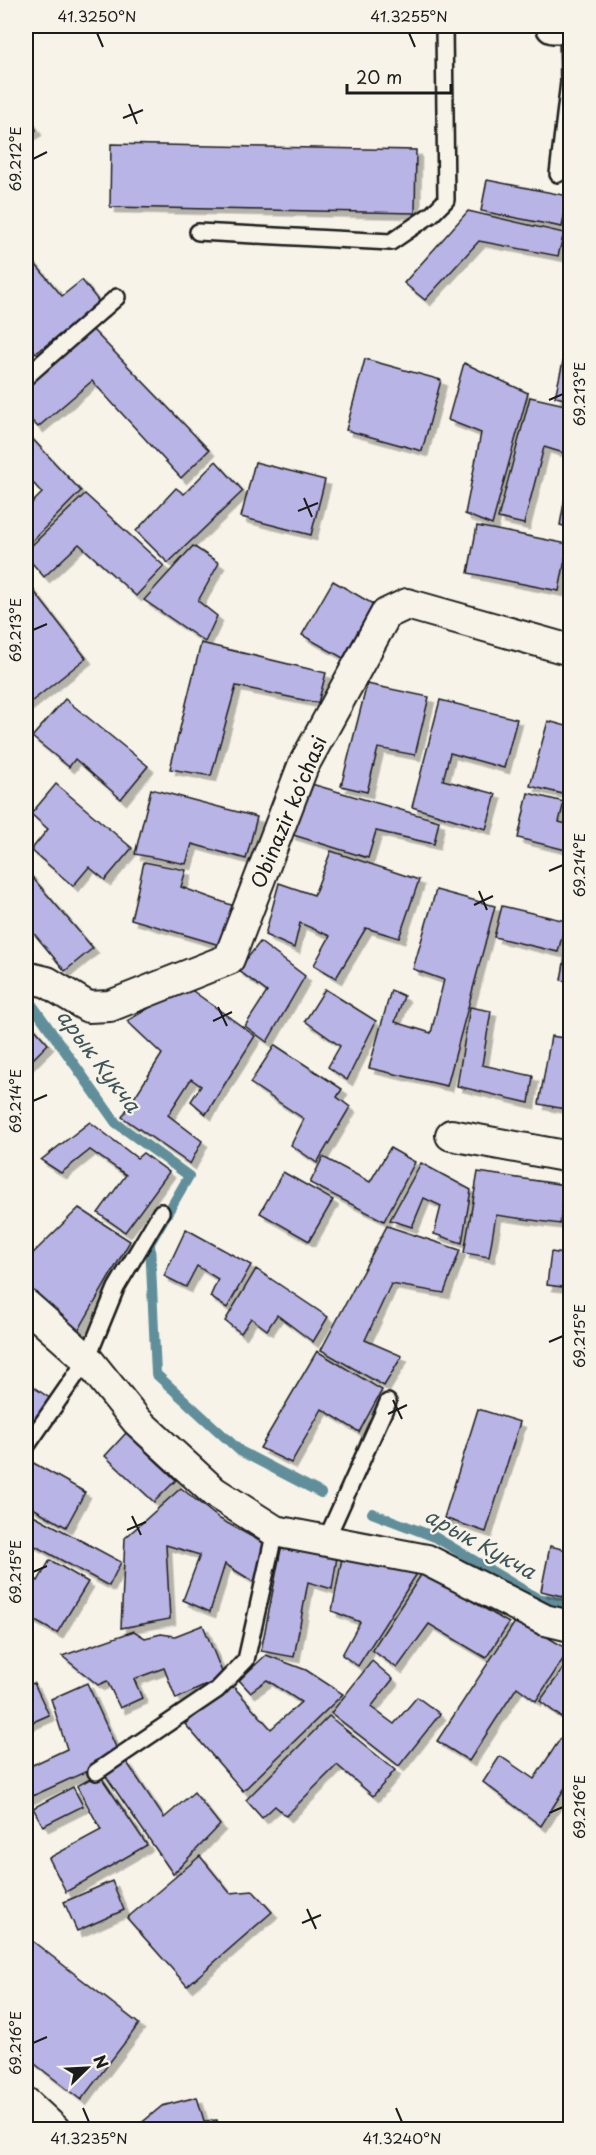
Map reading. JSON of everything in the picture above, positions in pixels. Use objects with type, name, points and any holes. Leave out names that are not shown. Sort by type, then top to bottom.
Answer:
[{"type":"main road","points":[[553,26],[569,26]]},
{"type":"street","name":"Obinazir ko'chasi","points":[[26,956],[36,980],[88,1007],[110,1006],[229,959],[303,766],[386,614],[408,604],[570,650]]},
{"type":"street","points":[[451,1135],[570,1156]]},
{"type":"street","points":[[26,1305],[87,1359],[137,1420],[214,1492],[275,1532],[427,1560],[545,1620],[570,1626]]},
{"type":"street","points":[[26,2103],[55,2130]]},
{"type":"lane","points":[[198,232],[391,242],[432,214],[446,200],[444,26]]},
{"type":"lane","points":[[558,174],[569,82],[569,26]]},
{"type":"lane","points":[[26,377],[117,297]]},
{"type":"lane","points":[[26,1447],[87,1359],[116,1288],[161,1212]]},
{"type":"lane","points":[[326,1540],[388,1402]]},
{"type":"lane","points":[[96,1772],[217,1690],[246,1660],[275,1532]]},
{"type":"building","points":[[26,114],[36,130],[26,136]]},
{"type":"building","points":[[111,144],[416,150],[415,213],[110,207]]},
{"type":"building","points":[[487,180],[568,196],[562,227],[481,211]]},
{"type":"building","points":[[468,211],[564,233],[558,256],[479,241],[425,300],[404,283]]},
{"type":"building","points":[[26,253],[62,296],[82,280],[100,303],[36,353],[26,340]]},
{"type":"building","points":[[92,329],[209,450],[181,478],[92,381],[38,427],[26,415],[26,387]]},
{"type":"building","points":[[567,344],[570,345],[570,400],[555,397]]},
{"type":"building","points":[[365,359],[441,380],[422,451],[346,430]]},
{"type":"building","points":[[464,363],[528,393],[492,525],[465,514],[481,433],[448,420]]},
{"type":"building","points":[[530,397],[570,406],[570,455],[544,447],[524,524],[498,518]]},
{"type":"building","points":[[26,432],[81,491],[26,547],[26,509],[42,493],[26,475]]},
{"type":"building","points":[[216,461],[243,491],[168,563],[136,531],[176,488],[184,494]]},
{"type":"building","points":[[255,462],[325,480],[311,535],[241,517]]},
{"type":"building","points":[[570,469],[570,528],[560,525]]},
{"type":"building","points":[[85,494],[164,566],[136,596],[79,544],[44,577],[26,556],[26,551]]},
{"type":"building","points":[[477,526],[568,544],[559,591],[468,573]]},
{"type":"building","points":[[193,546],[219,563],[198,601],[217,616],[205,642],[144,600]]},
{"type":"building","points":[[26,581],[86,658],[26,706]]},
{"type":"building","points":[[333,581],[373,604],[343,658],[302,635]]},
{"type":"building","points":[[201,643],[326,673],[318,703],[236,686],[211,776],[170,769]]},
{"type":"building","points":[[367,684],[429,697],[415,755],[378,748],[367,792],[341,786]]},
{"type":"building","points":[[65,699],[148,766],[121,799],[75,759],[69,767],[32,737]]},
{"type":"building","points":[[440,700],[517,719],[504,768],[450,753],[443,780],[496,794],[486,829],[412,807]]},
{"type":"building","points":[[548,721],[570,727],[570,782],[568,781],[563,794],[530,786]]},
{"type":"building","points":[[308,783],[439,821],[434,844],[376,831],[368,858],[290,834]]},
{"type":"building","points":[[56,784],[132,848],[105,880],[89,867],[73,886],[31,850],[48,829],[31,814]]},
{"type":"building","points":[[151,789],[257,817],[246,859],[192,844],[186,864],[135,854]]},
{"type":"building","points":[[528,793],[564,802],[559,822],[570,825],[570,851],[518,838]]},
{"type":"building","points":[[331,851],[419,880],[399,938],[366,928],[336,978],[314,965],[330,936],[300,923],[294,948],[265,935],[279,883],[314,895]]},
{"type":"building","points":[[144,862],[186,870],[181,887],[234,906],[223,946],[131,919]]},
{"type":"building","points":[[26,870],[93,948],[65,971],[26,924]]},
{"type":"building","points":[[436,890],[495,906],[447,1086],[369,1068],[391,990],[404,996],[395,1022],[431,1033],[444,980],[413,969]]},
{"type":"building","points":[[502,906],[566,921],[558,952],[494,937]]},
{"type":"building","points":[[570,929],[570,982],[561,980]]},
{"type":"building","points":[[260,942],[305,976],[267,1042],[245,1026],[267,992],[238,970]]},
{"type":"building","points":[[186,986],[255,1036],[206,1114],[191,1101],[201,1086],[191,1079],[168,1115],[202,1141],[190,1164],[122,1117],[162,1054],[127,1021]]},
{"type":"building","points":[[325,989],[376,1021],[347,1080],[328,1067],[340,1046],[305,1021]]},
{"type":"building","points":[[470,1007],[491,1011],[482,1065],[533,1076],[529,1103],[457,1086]]},
{"type":"building","points":[[26,1019],[48,1044],[26,1066]]},
{"type":"building","points":[[551,1036],[570,1039],[570,1110],[539,1104]]},
{"type":"building","points":[[275,1045],[342,1089],[337,1097],[350,1107],[317,1163],[291,1145],[304,1119],[250,1083]]},
{"type":"building","points":[[90,1122],[137,1158],[143,1153],[169,1172],[125,1232],[98,1213],[126,1175],[90,1150],[61,1173],[41,1160]]},
{"type":"building","points":[[390,1148],[415,1162],[384,1221],[310,1183],[323,1157],[370,1182]]},
{"type":"building","points":[[421,1163],[471,1190],[462,1243],[434,1234],[441,1206],[424,1198],[412,1227],[390,1220]]},
{"type":"building","points":[[283,1172],[333,1200],[309,1241],[260,1213]]},
{"type":"building","points":[[478,1172],[565,1185],[560,1224],[496,1215],[489,1257],[464,1253]]},
{"type":"building","points":[[79,1208],[130,1241],[77,1333],[26,1294],[26,1260]]},
{"type":"building","points":[[387,1226],[460,1250],[444,1293],[391,1284],[365,1340],[402,1356],[384,1386],[321,1350]]},
{"type":"building","points":[[186,1229],[251,1265],[227,1308],[210,1297],[218,1279],[197,1266],[186,1287],[164,1276]]},
{"type":"building","points":[[551,1252],[570,1255],[570,1288],[547,1285]]},
{"type":"building","points":[[256,1269],[328,1317],[313,1342],[277,1315],[267,1330],[251,1318],[241,1333],[225,1321]]},
{"type":"building","points":[[317,1351],[382,1390],[359,1432],[322,1409],[291,1463],[260,1448]]},
{"type":"building","points":[[26,1382],[51,1399],[26,1437]]},
{"type":"building","points":[[478,1409],[520,1422],[486,1532],[444,1518]]},
{"type":"building","points":[[126,1433],[176,1480],[154,1502],[105,1456]]},
{"type":"building","points":[[30,1461],[85,1492],[66,1527],[26,1504],[26,1469]]},
{"type":"building","points":[[181,1488],[220,1519],[267,1545],[257,1584],[225,1564],[210,1612],[183,1600],[200,1555],[166,1545],[170,1619],[121,1628],[125,1538]]},
{"type":"building","points":[[26,1511],[121,1562],[109,1586],[26,1541]]},
{"type":"building","points":[[550,1546],[570,1551],[570,1598],[541,1591]]},
{"type":"building","points":[[281,1549],[337,1557],[332,1589],[308,1582],[294,1657],[261,1651]]},
{"type":"building","points":[[342,1558],[418,1572],[358,1666],[342,1655],[360,1622],[332,1611]]},
{"type":"building","points":[[50,1560],[88,1582],[57,1633],[26,1616],[26,1574],[38,1581]]},
{"type":"building","points":[[423,1572],[509,1623],[486,1658],[429,1624],[397,1668],[372,1650]]},
{"type":"building","points":[[517,1619],[569,1650],[536,1701],[517,1687],[469,1761],[437,1741]]},
{"type":"building","points":[[203,1625],[224,1677],[176,1699],[164,1668],[134,1679],[142,1698],[120,1708],[107,1681],[98,1685],[62,1656],[134,1631],[145,1638],[161,1634],[175,1636]]},
{"type":"building","points":[[266,1655],[306,1670],[343,1694],[243,1791],[185,1724],[233,1686],[271,1729],[301,1702],[267,1680],[250,1692],[239,1680]]},
{"type":"building","points":[[570,1659],[570,1724],[540,1701]]},
{"type":"building","points":[[372,1661],[393,1679],[371,1707],[394,1724],[417,1697],[440,1714],[399,1766],[331,1713]]},
{"type":"building","points":[[34,1683],[49,1715],[26,1725],[26,1686]]},
{"type":"building","points":[[87,1683],[120,1756],[26,1799],[26,1768],[67,1749],[51,1699]]},
{"type":"building","points":[[329,1716],[395,1770],[373,1796],[337,1765],[286,1816],[275,1806],[262,1818],[246,1800]]},
{"type":"building","points":[[570,1724],[570,1780],[541,1826],[483,1782],[500,1756],[534,1779]]},
{"type":"building","points":[[126,1761],[164,1818],[194,1792],[220,1825],[173,1874],[103,1772]]},
{"type":"building","points":[[99,1774],[147,1845],[66,1892],[49,1858],[101,1830],[77,1786]]},
{"type":"building","points":[[73,1787],[83,1806],[43,1826],[33,1808]]},
{"type":"building","points":[[200,1856],[230,1893],[253,1891],[272,1912],[187,1986],[127,1918]]},
{"type":"building","points":[[112,1881],[124,1910],[77,1931],[64,1902]]},
{"type":"building","points":[[26,1936],[139,2024],[81,2100],[26,2057]]},
{"type":"building","points":[[197,2097],[204,2121],[217,2120],[220,2130],[133,2130],[162,2106]]},
{"type":"waterway","name":"арык Кукча","points":[[26,996],[116,1123],[189,1176],[150,1243],[156,1374],[240,1451],[321,1493]]},
{"type":"waterway","name":"арык Кукча","points":[[372,1513],[435,1537],[537,1598],[570,1604]]}]
